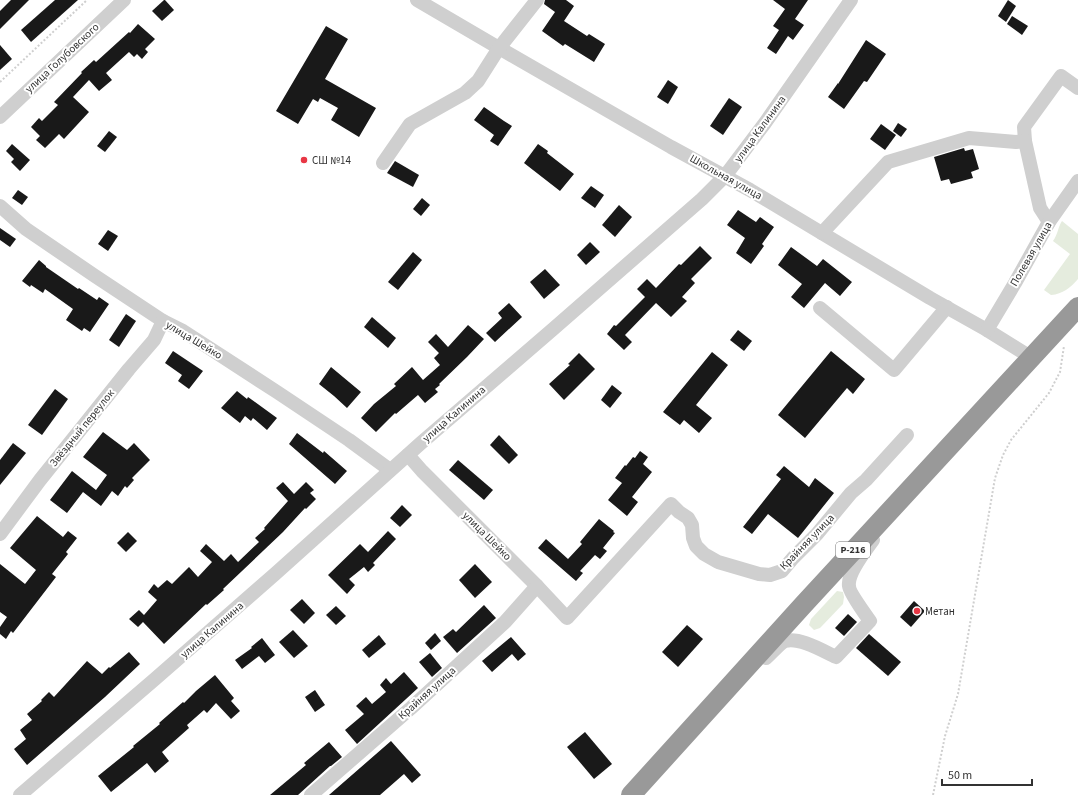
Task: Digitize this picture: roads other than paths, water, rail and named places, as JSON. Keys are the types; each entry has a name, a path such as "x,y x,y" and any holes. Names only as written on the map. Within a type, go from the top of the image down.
{"highway":[{"name":"Р-216","path":"631,795 1078,307"}],"street":[{"name":"Школьная улица","path":"417,0 498,48 725,176 1032,358"},
{"path":"383,163 410,124 465,93 478,81 498,48 537,0"},
{"name":"улица Калинина","path":"20,795 155,679 275,574 390,470 576,310 696,204 725,176 765,123 851,0"},
{"name":"улица Голубовского","path":"0,117 121,1"},
{"path":"1049,222 1040,208 1025,140 1024,127 1060,76 1078,88"},
{"path":"822,233 888,162 969,138 1016,142 1025,140"},
{"name":"Полевая улица","path":"987,330 1049,222 1078,182"},
{"name":"улица Шейко","path":"0,206 26,229 95,276 163,321 183,331 277,392 349,440 390,470"},
{"path":"820,308 894,370 947,307"},
{"name":"Звёздный переулок","path":"0,534 40,480 154,340 163,321"},
{"name":"Крайняя улица","path":"566,618 671,504 688,518 692,525 693,538 696,546 704,554 718,562 759,574 770,575 782,571 817,534 851,494 866,480 907,435"},
{"name":"улица Шейко","path":"408,455 422,471 537,586 566,618"},
{"path":"735,680 766,658 785,641 798,641 813,646 836,657 870,621 848,587 850,578 854,567 899,502"},
{"name":"Крайняя улица","path":"311,795 405,713 499,627 537,586"}],"place":[{"name":"СШ №14","path":"304,160"},
{"name":"Метан","path":"917,611"}]}
